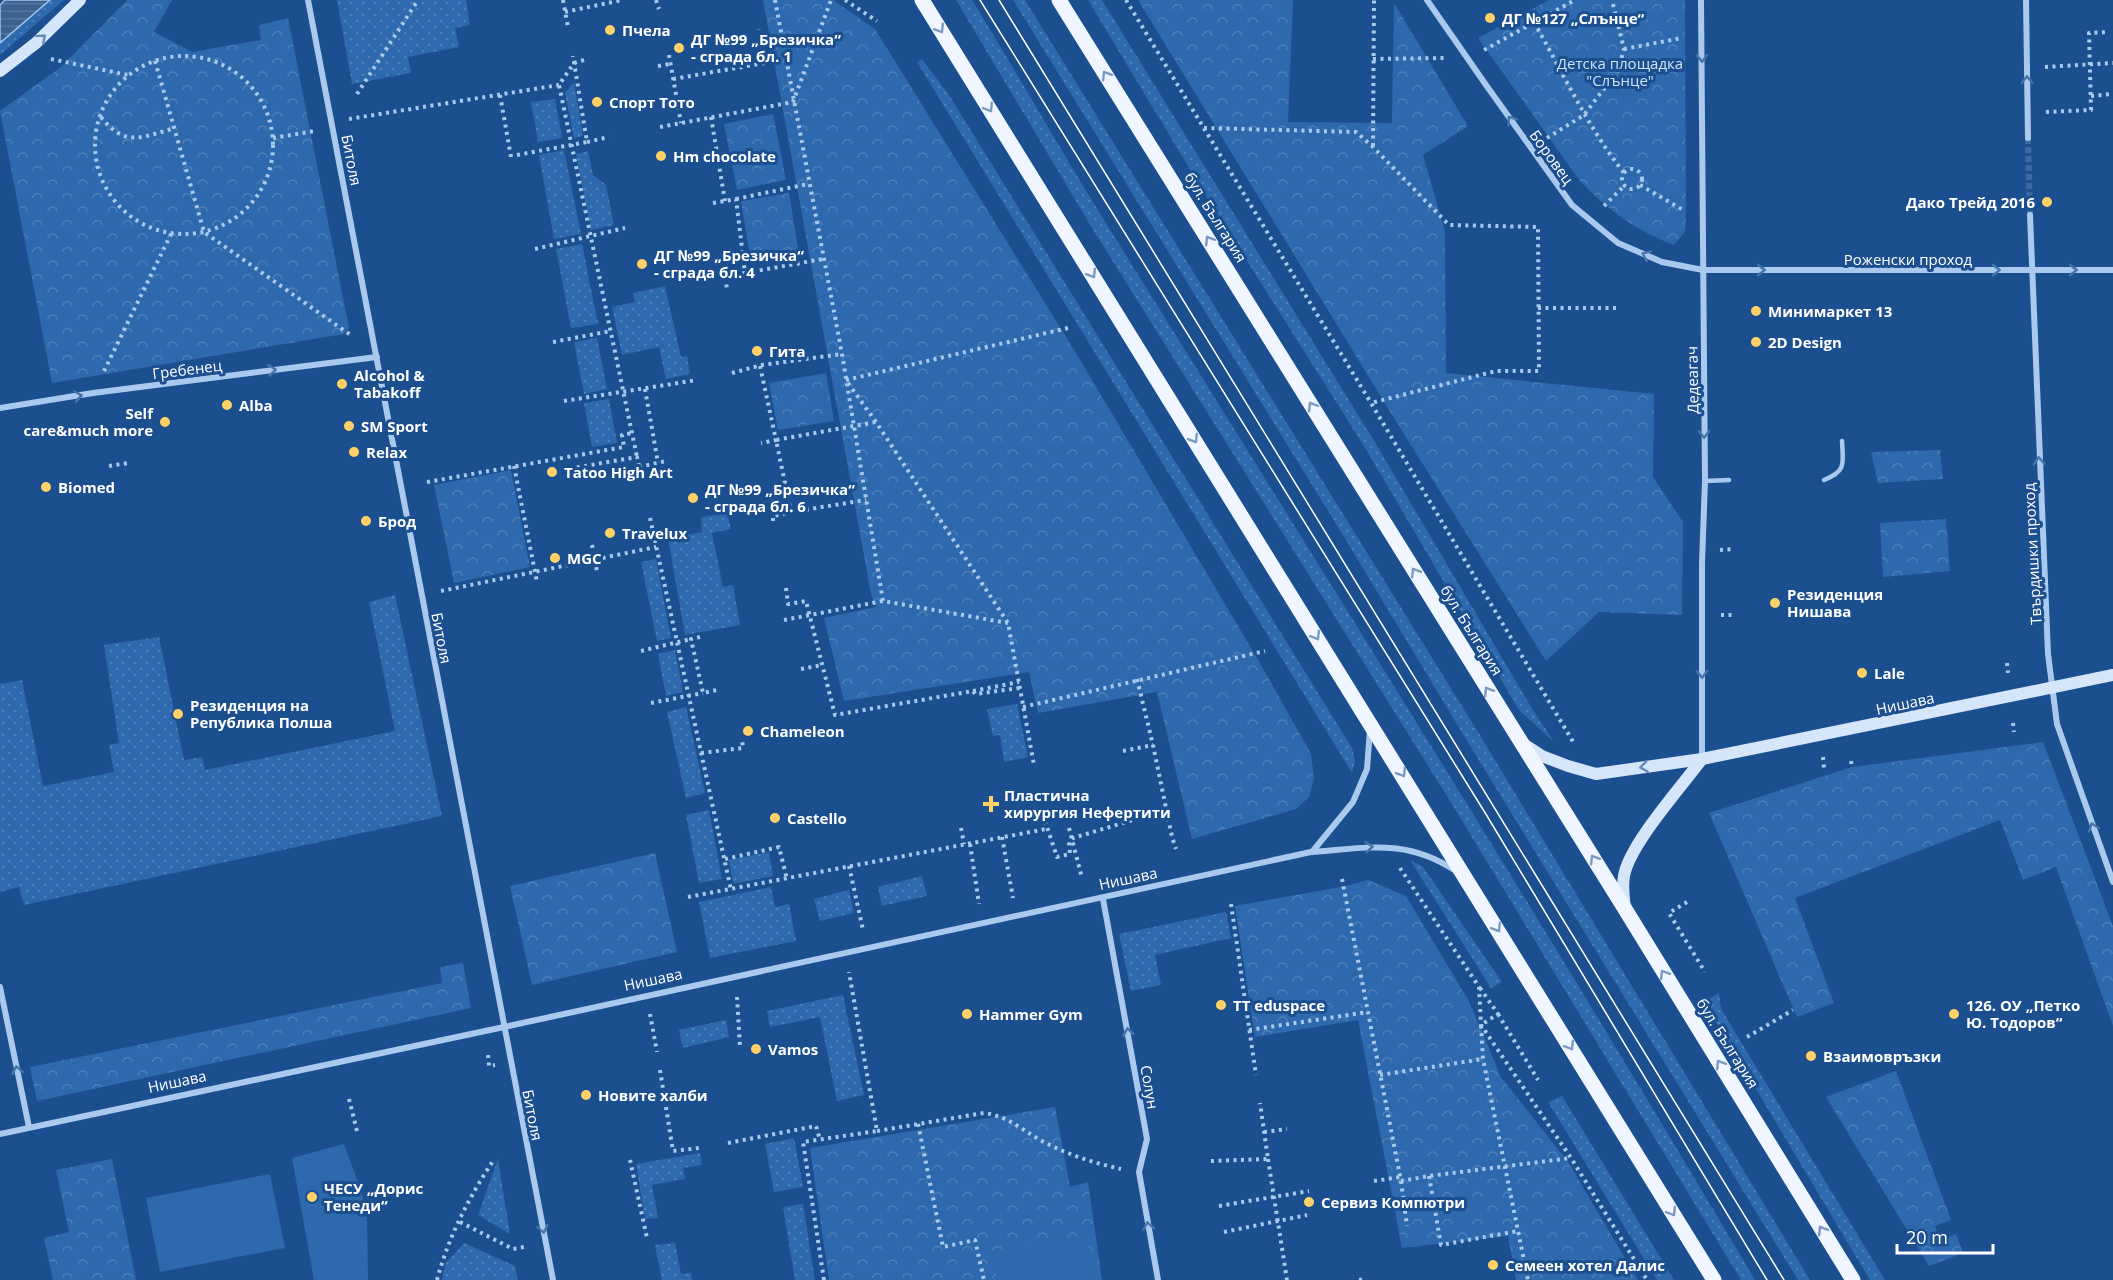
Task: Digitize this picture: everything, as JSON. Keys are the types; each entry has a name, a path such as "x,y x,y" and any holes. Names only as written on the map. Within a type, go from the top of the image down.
{"main road":[{"path":"922,0 1714,1280"},
{"name":"бул. България","path":"1059,0 1625,909 1853,1280"}],"street":[{"path":"0,71 36,43 80,0"},
{"name":"Битоля","path":"308,0 552,1280"},
{"name":"Боровец","path":"1427,0 1572,205 1618,243 1662,262 1702,270"},
{"name":"Дедеагач","path":"1701,0 1704,481 1702,759"},
{"path":"2026,0 2028,138"},
{"name":"Твърдишки проход","path":"2030,215 2048,654 2057,724 2113,882"},
{"name":"Роженски проход","path":"1702,270 1942,272 2113,270"},
{"name":"Гребенец","path":"0,408 93,393 377,357"},
{"name":"Нишава","path":"1519,741 1542,756 1596,774 1702,759 2113,675"},
{"path":"1311,852 1353,802 1367,769 1371,723"},
{"path":"1625,909 1624,876 1631,857 1641,839 1702,759"},
{"name":"Нишава","path":"0,1134 1103,899 1311,852 1385,846 1413,850 1441,861 1467,878"},
{"name":"Солун","path":"1103,899 1147,1139 1139,1172 1158,1280"},
{"path":"0,987 29,1127"}],"lane":[{"path":"1824,480 1836,475 1844,465 1842,441"},
{"path":"1704,481 1729,480"}],"path":[{"path":"357,94 418,0"},
{"path":"563,0 568,27"},
{"path":"565,12 622,0"},
{"path":"657,0 659,9"},
{"path":"775,0 842,354 883,601"},
{"path":"793,102 831,0"},
{"path":"845,0 877,21"},
{"path":"1126,0 1371,403 1578,751"},
{"path":"1373,147 1374,0"},
{"path":"1373,59 1466,58 1575,0"},
{"path":"1544,140 1584,115 1618,70 1624,49 1612,0"},
{"path":"1534,22 1584,115 1601,143 1624,173"},
{"path":"673,79 765,63 759,29"},
{"path":"2028,113 2091,110 2089,33 2108,32"},
{"path":"1624,49 1701,35"},
{"path":"182,55 209,59 233,70 253,88 267,111 273,138 272,163 258,194 248,207 228,223 204,232 172,232 145,225 120,208 103,183 95,155 97,125 109,97 128,75 155,60 182,55"},
{"path":"669,55 681,123"},
{"path":"573,56 587,142"},
{"path":"48,58 128,75"},
{"path":"155,60 204,232 353,336"},
{"path":"584,60 574,63 559,85 570,144 640,469 666,461"},
{"path":"2027,68 2113,63"},
{"path":"658,66 670,64"},
{"path":"349,119 559,85"},
{"path":"2091,96 2112,94"},
{"path":"500,95 511,156"},
{"path":"660,127 793,102"},
{"path":"100,116 120,136 135,138 175,128"},
{"path":"711,117 725,201"},
{"path":"1203,128 1356,132 1449,225 1538,227 1539,371 1496,371 1371,403"},
{"path":"273,138 313,132"},
{"path":"518,155 609,137"},
{"path":"1630,169 1639,172 1640,184 1632,189 1624,185 1622,177 1624,173 1630,169"},
{"path":"713,203 808,184"},
{"path":"1640,184 1677,207 1702,216"},
{"path":"1591,220 1624,185"},
{"path":"736,199 745,273"},
{"path":"535,249 625,228"},
{"path":"93,393 172,232"},
{"path":"728,289 725,275 823,259"},
{"path":"1538,308 1616,308"},
{"path":"846,380 1068,328"},
{"path":"553,342 611,331"},
{"path":"732,373 760,366 842,354"},
{"path":"760,366 791,512"},
{"path":"564,401 696,380"},
{"path":"846,380 1008,623 1035,765"},
{"path":"645,389 658,463"},
{"path":"761,443 876,422"},
{"path":"427,482 624,447 622,435 633,434"},
{"path":"562,470 637,457"},
{"path":"109,466 128,463"},
{"path":"514,466 537,582"},
{"path":"773,521 773,516 776,514 866,500"},
{"path":"650,518 731,890"},
{"path":"592,545 597,571"},
{"path":"422,594 656,547"},
{"path":"1716,550 1734,549"},
{"path":"786,588 788,604 806,601 835,715 1020,685"},
{"path":"784,620 883,601 1008,623"},
{"path":"641,651 700,637"},
{"path":"691,639 703,693"},
{"path":"1023,707 1264,651"},
{"path":"2007,663 2008,677"},
{"path":"801,669 822,665"},
{"path":"1137,679 1176,849"},
{"path":"651,703 717,690"},
{"path":"2013,723 2014,732"},
{"path":"701,753 743,748 742,739"},
{"path":"1123,751 1153,745"},
{"path":"1823,756 1824,768"},
{"path":"1851,761 1852,768"},
{"path":"1045,821 1057,857 1070,854 1069,843 1073,838 1166,810"},
{"path":"961,828 964,844"},
{"path":"1070,828 1082,878"},
{"path":"688,897 1046,829"},
{"path":"1002,837 1014,904"},
{"path":"970,843 981,911"},
{"path":"725,859 779,847 786,879"},
{"path":"849,866 864,935"},
{"path":"1400,868 1498,1014 1538,1080"},
{"path":"1342,879 1407,1226"},
{"path":"1687,902 1669,913 1705,972"},
{"path":"1231,904 1256,1075"},
{"path":"846,954 877,1131"},
{"path":"736,977 740,1047"},
{"path":"1479,987 1483,1059 1528,1280"},
{"path":"1747,1037 1793,1010"},
{"path":"1249,1030 1368,1012"},
{"path":"1481,1025 1498,1014"},
{"path":"1481,1025 1571,1158 1647,1280"},
{"path":"654,1038 657,1052"},
{"path":"1380,1075 1483,1059"},
{"path":"660,1070 673,1151 699,1148"},
{"path":"349,1099 358,1135"},
{"path":"1260,1103 1287,1280"},
{"path":"824,1280 803,1143 984,1113 1009,1120 1059,1149 1098,1163 1139,1172"},
{"path":"918,1124 943,1247 975,1240 984,1280"},
{"path":"728,1143 816,1126 819,1140"},
{"path":"1264,1132 1287,1129"},
{"path":"1374,1181 1571,1158"},
{"path":"1211,1161 1268,1159"},
{"path":"630,1160 647,1238"},
{"path":"437,1280 445,1254 460,1222 479,1183 493,1161"},
{"path":"1429,1176 1441,1245 1518,1231"},
{"path":"1219,1206 1309,1191"},
{"path":"1224,1232 1307,1215"},
{"path":"460,1222 513,1250 524,1247"},
{"path":"1359,1280 1366,1279"}],"green space":[{"path":"50,0 64,0 0,55 0,43"},
{"path":"127,0 172,0 154,32 192,52 261,40 259,25 288,18 349,328 344,334 52,383 0,111 61,67"},
{"path":"337,0 466,0 470,25 455,28 459,47 408,57 411,73 352,84"},
{"path":"763,0 833,0 875,29 1076,353 1260,663 1311,754 1314,779 1309,797 1296,809 1192,839 1157,692 1038,713 1029,672 844,701 824,618 876,607 871,594"},
{"path":"956,0 972,0 1104,220 1514,881 1755,1280 1741,1280 1450,801 1089,223"},
{"path":"1013,0 1025,0 1478,732 1810,1280 1798,1280"},
{"path":"1088,0 1102,0 1376,444 1554,742 1519,710 1367,451 1206,196"},
{"path":"1138,0 1293,0 1288,122 1392,123 1394,3 1468,126 1423,155 1445,232 1446,373 1654,394 1653,477 1683,522 1682,615 1599,612 1546,661"},
{"name":"Детска площадка \"Слънце\"","path":"1549,0 1685,0 1686,220 1685,232 1674,245 1623,219 1580,181 1478,38"},
{"path":"922,59 949,95 1352,748 1355,761 1352,773 917,62"},
{"path":"574,82 583,136 574,138 565,93"},
{"path":"555,99 562,138 538,142 531,102"},
{"path":"773,114 786,180 737,190 724,124"},
{"path":"564,150 581,234 554,239 539,155"},
{"path":"588,151 593,175 606,185 614,225 591,230 576,154"},
{"path":"789,193 799,254 751,262 741,201"},
{"path":"582,244 598,324 571,328 556,249"},
{"path":"665,286 681,357 687,356 690,374 666,379 659,347 622,355 612,307 635,302 633,293"},
{"path":"597,338 607,389 584,394 574,342"},
{"path":"826,373 834,421 778,430 769,383"},
{"path":"609,399 617,443 592,447 584,403"},
{"path":"1940,450 1943,479 1878,483 1871,452"},
{"path":"511,470 530,567 454,583 434,485"},
{"path":"727,513 731,529 712,533 723,587 733,585 740,625 685,635 668,538 702,532 701,517"},
{"path":"1946,519 1950,571 1883,577 1880,523"},
{"path":"656,559 671,638 657,641 641,562"},
{"path":"395,595 442,816 24,905 19,887 0,892 0,684 22,680 43,786 114,772 109,745 119,743 104,645 159,637 184,760 202,757 205,770 395,731 369,602"},
{"path":"675,650 683,692 666,696 658,654"},
{"path":"1017,704 1028,757 1004,762 1000,735 993,736 987,709"},
{"path":"686,707 705,793 686,798 667,712"},
{"path":"2043,742 2113,926 2113,1026 2056,867 2023,880 2000,820 1795,898 1834,1003 1797,1017 1709,813 1852,767"},
{"path":"709,810 722,879 699,883 686,815"},
{"path":"769,852 773,876 733,884 729,860"},
{"path":"655,853 677,952 532,985 510,886"},
{"path":"1410,860 1423,867 1502,982 1491,988"},
{"path":"922,876 927,896 882,906 878,887"},
{"path":"1368,880 1406,896 1469,1001 1501,1077 1568,1162 1638,1280 1516,1280 1508,1236 1402,1248 1358,1020 1255,1037 1235,906"},
{"path":"771,887 775,907 789,904 796,941 710,958 699,902"},
{"path":"849,890 854,913 820,921 814,899"},
{"path":"1226,912 1231,938 1155,955 1161,985 1131,991 1119,934"},
{"path":"463,963 471,1008 37,1101 30,1067 442,983 440,967"},
{"path":"1719,993 1721,1009 1885,1280 1870,1280 1704,1002"},
{"path":"843,995 864,1095 837,1101 820,1017 770,1027 767,1011"},
{"path":"726,1020 729,1037 683,1048 679,1030"},
{"path":"1896,1071 1951,1220 1935,1226 1940,1240 1956,1234 1963,1253 1929,1266 1826,1097"},
{"path":"1562,1096 1674,1280 1657,1280 1548,1102"},
{"path":"1055,1107 1070,1187 1088,1182 1102,1280 829,1280 810,1148"},
{"path":"794,1138 803,1187 774,1192 765,1144"},
{"path":"344,1144 362,1193 367,1219 368,1280 314,1280 292,1158"},
{"path":"700,1153 702,1165 683,1168 685,1179 652,1185 658,1218 645,1219 636,1164"},
{"path":"112,1159 136,1280 53,1280 44,1238 69,1232 56,1170"},
{"path":"498,1159 510,1234 478,1215"},
{"path":"270,1174 285,1248 160,1272 146,1198"},
{"path":"803,1204 815,1280 795,1280 783,1207"},
{"path":"1087,1235 1096,1280 997,1280 992,1253"},
{"path":"464,1243 515,1266 518,1280 442,1280 445,1264"},
{"path":"675,1243 681,1274 691,1273 692,1280 662,1280 655,1245"}],"shaded area":[{"path":"5,0 50,0 0,43 0,5"}],"tunnel":[{"path":"2028,138 2030,215"}],"tram line":[{"path":"980,0 1484,811 1767,1280"},
{"path":"999,0 1784,1280"}],"place":[{"name":"ДГ №127 „Слънце“","path":"1490,18"},
{"name":"Пчела","path":"610,30"},
{"name":"ДГ №99 „Брезичка“ - сграда бл. 1","path":"679,48"},
{"name":"Спорт Тото","path":"597,102"},
{"name":"Hm chocolate","path":"661,156"},
{"name":"Дако Трейд 2016","path":"2047,202"},
{"name":"ДГ №99 „Брезичка“ - сграда бл. 4","path":"642,264"},
{"name":"Минимаркет 13","path":"1756,311"},
{"name":"2D Design","path":"1756,342"},
{"name":"Гита","path":"757,351"},
{"name":"Alcohol & Tabakoff","path":"342,384"},
{"name":"Alba","path":"227,405"},
{"name":"Self care&much more","path":"165,422"},
{"name":"SM Sport","path":"349,426"},
{"name":"Relax","path":"354,452"},
{"name":"Tatoo High Art","path":"552,472"},
{"name":"Biomed","path":"46,487"},
{"name":"ДГ №99 „Брезичка“ - сграда бл. 6","path":"693,498"},
{"name":"Брод","path":"366,521"},
{"name":"Travelux","path":"610,533"},
{"name":"MGC","path":"555,558"},
{"name":"Резиденция Нишава","path":"1775,603"},
{"name":"Lale","path":"1862,673"},
{"name":"Резиденция на Република Полша","path":"178,714"},
{"name":"Chameleon","path":"748,731"},
{"name":"Пластична хирургия Нефертити","path":"991,804"},
{"name":"Castello","path":"775,818"},
{"name":"TT eduspace","path":"1221,1005"},
{"name":"Hammer Gym","path":"967,1014"},
{"name":"126. ОУ „Петко Ю. Тодоров“","path":"1954,1014"},
{"name":"Vamos","path":"756,1049"},
{"name":"Взаимовръзки","path":"1811,1056"},
{"name":"Новите халби","path":"586,1095"},
{"name":"ЧЕСУ „Дорис Тенеди“","path":"312,1197"},
{"name":"Сервиз Компютри","path":"1309,1202"},
{"name":"Семеен хотел Далис","path":"1493,1265"}]}
